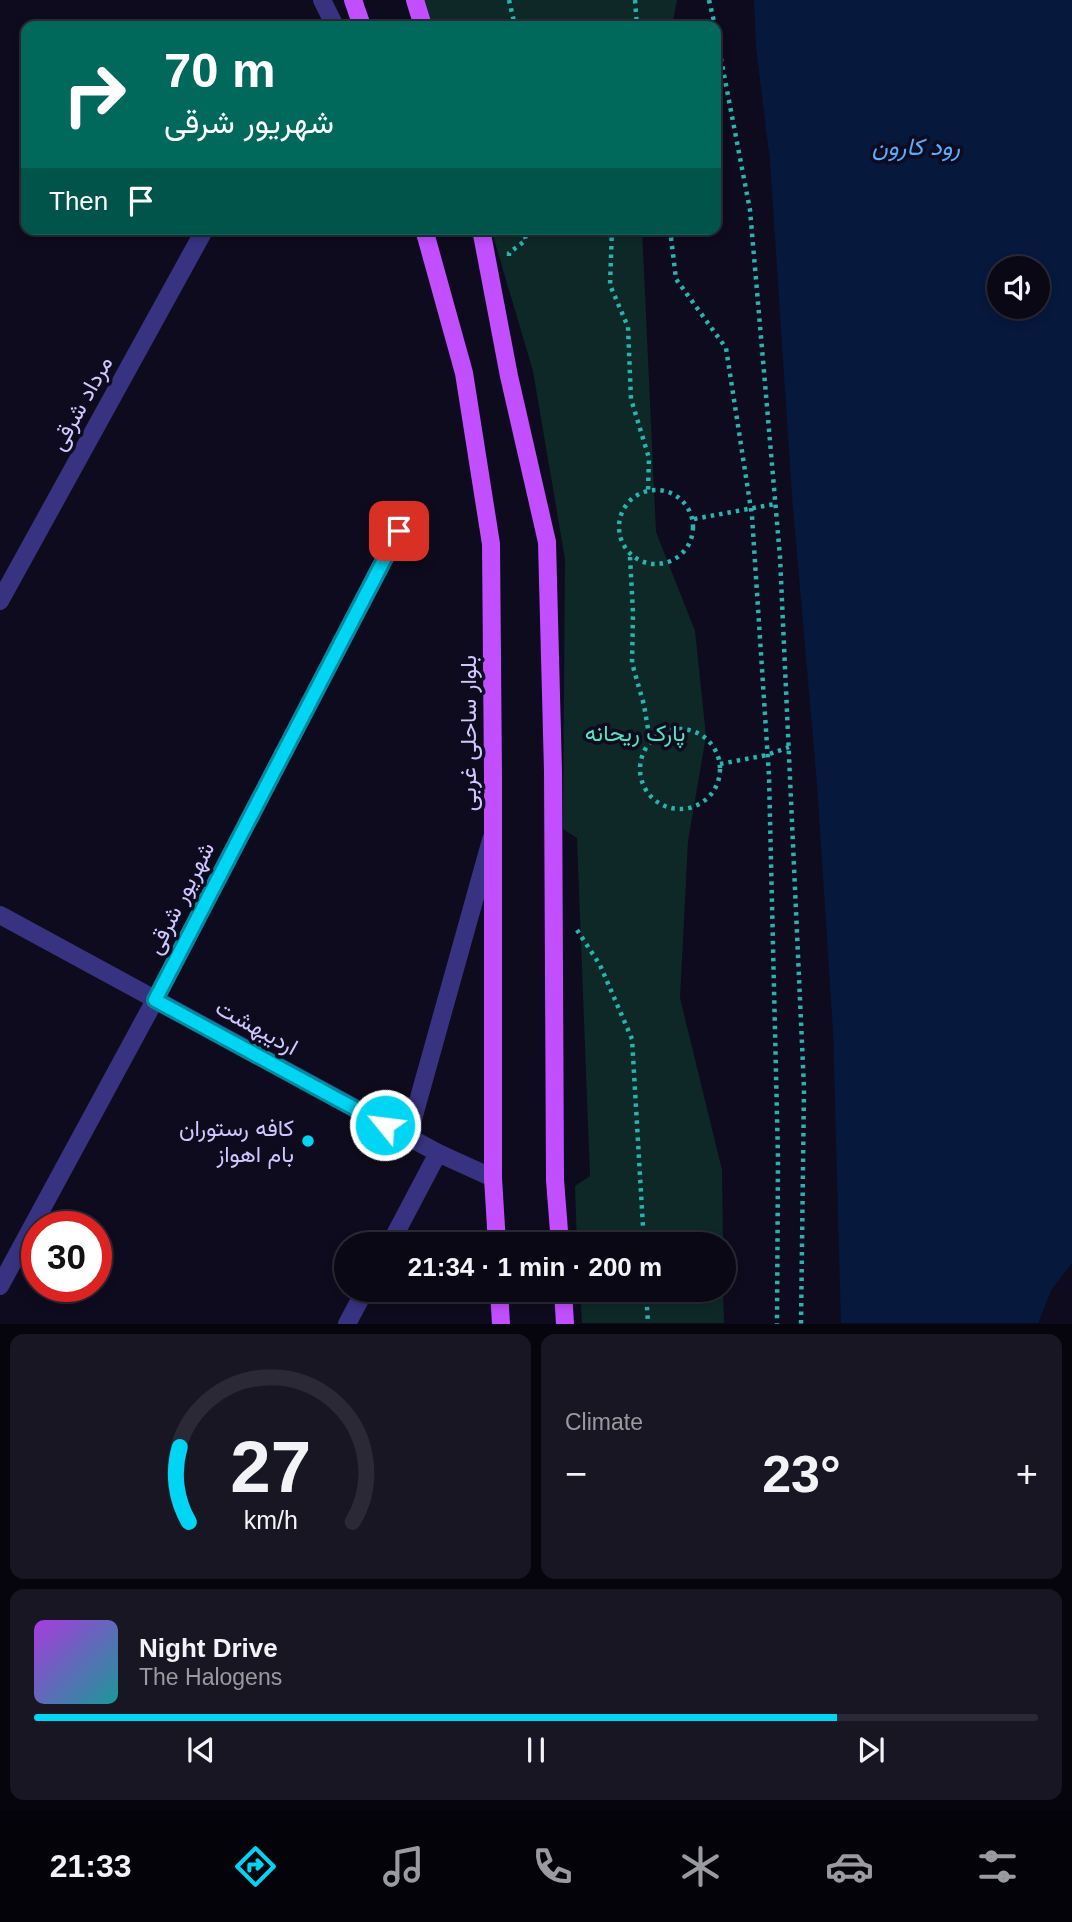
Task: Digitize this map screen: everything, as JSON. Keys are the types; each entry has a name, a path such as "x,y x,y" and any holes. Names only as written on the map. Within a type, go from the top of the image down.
{"main road":[{"path":"354,0 360,21"},
{"path":"415,0 421,21"},
{"name":"بلوار ساحلی غربی","path":"426,235 464,373 491,544 493,1178 496,1232"},
{"path":"482,235 509,376 547,541 553,771 555,1180 559,1232"},
{"path":"500,1302 501,1324"},
{"path":"564,1302 565,1324"}],"street":[{"path":"322,0 332,21"},
{"name":"مرداد شرقی","path":"0,601 202,235"},
{"name":"شهریور شرقی","path":"0,1286 155,1000 399,531"},
{"path":"408,1137 493,832"},
{"name":"اردیبهشت","path":"0,915 408,1137 493,1178"},
{"path":"396,1232 438,1153"},
{"path":"348,1324 359,1302"}],"path":[{"path":"509,0 513,21"},
{"path":"635,0 637,21"},
{"path":"709,0 714,21"},
{"path":"721,59 750,211 780,556 804,1088 801,1324"},
{"path":"612,235 610,285 628,327 631,399 649,458 648,491"},
{"path":"671,235 676,279 726,348 751,509 767,755 778,1158 776,1324"},
{"path":"630,556 653,566 676,561 692,542 694,519 681,498 659,489 648,491 636,494 621,512 618,536 630,556 634,613 632,663 644,705 650,741"},
{"path":"694,519 776,504"},
{"path":"670,729 693,730 712,743 720,764 716,787 700,804 678,809 657,802 643,784 640,761 650,741 670,729"},
{"path":"720,764 767,755 789,747"},
{"path":"554,897 600,965 632,1039 643,1232"},
{"path":"647,1302 648,1324"}],"green space":[{"path":"420,0 677,0 673,21 427,21"},
{"name":"پارک ریحانه","path":"493,235 642,235 656,532 695,631 706,736 688,841 680,998 722,1170 723,1232 577,1232 575,1186 590,1176 577,838 563,829 565,559 533,371"},
{"path":"581,1302 723,1302 724,1323 582,1323"}],"water":[{"name":"رود کارون","path":"754,0 1072,0 1072,1263 1052,1289 1038,1323 841,1323 833,1030 817,784 792,496 770,161 756,48"}],"place":[{"name":"کافه رستوران بام اهواز","path":"308,1141"}],"route":[{"path":"385,1125 155,1000 399,531"}]}
